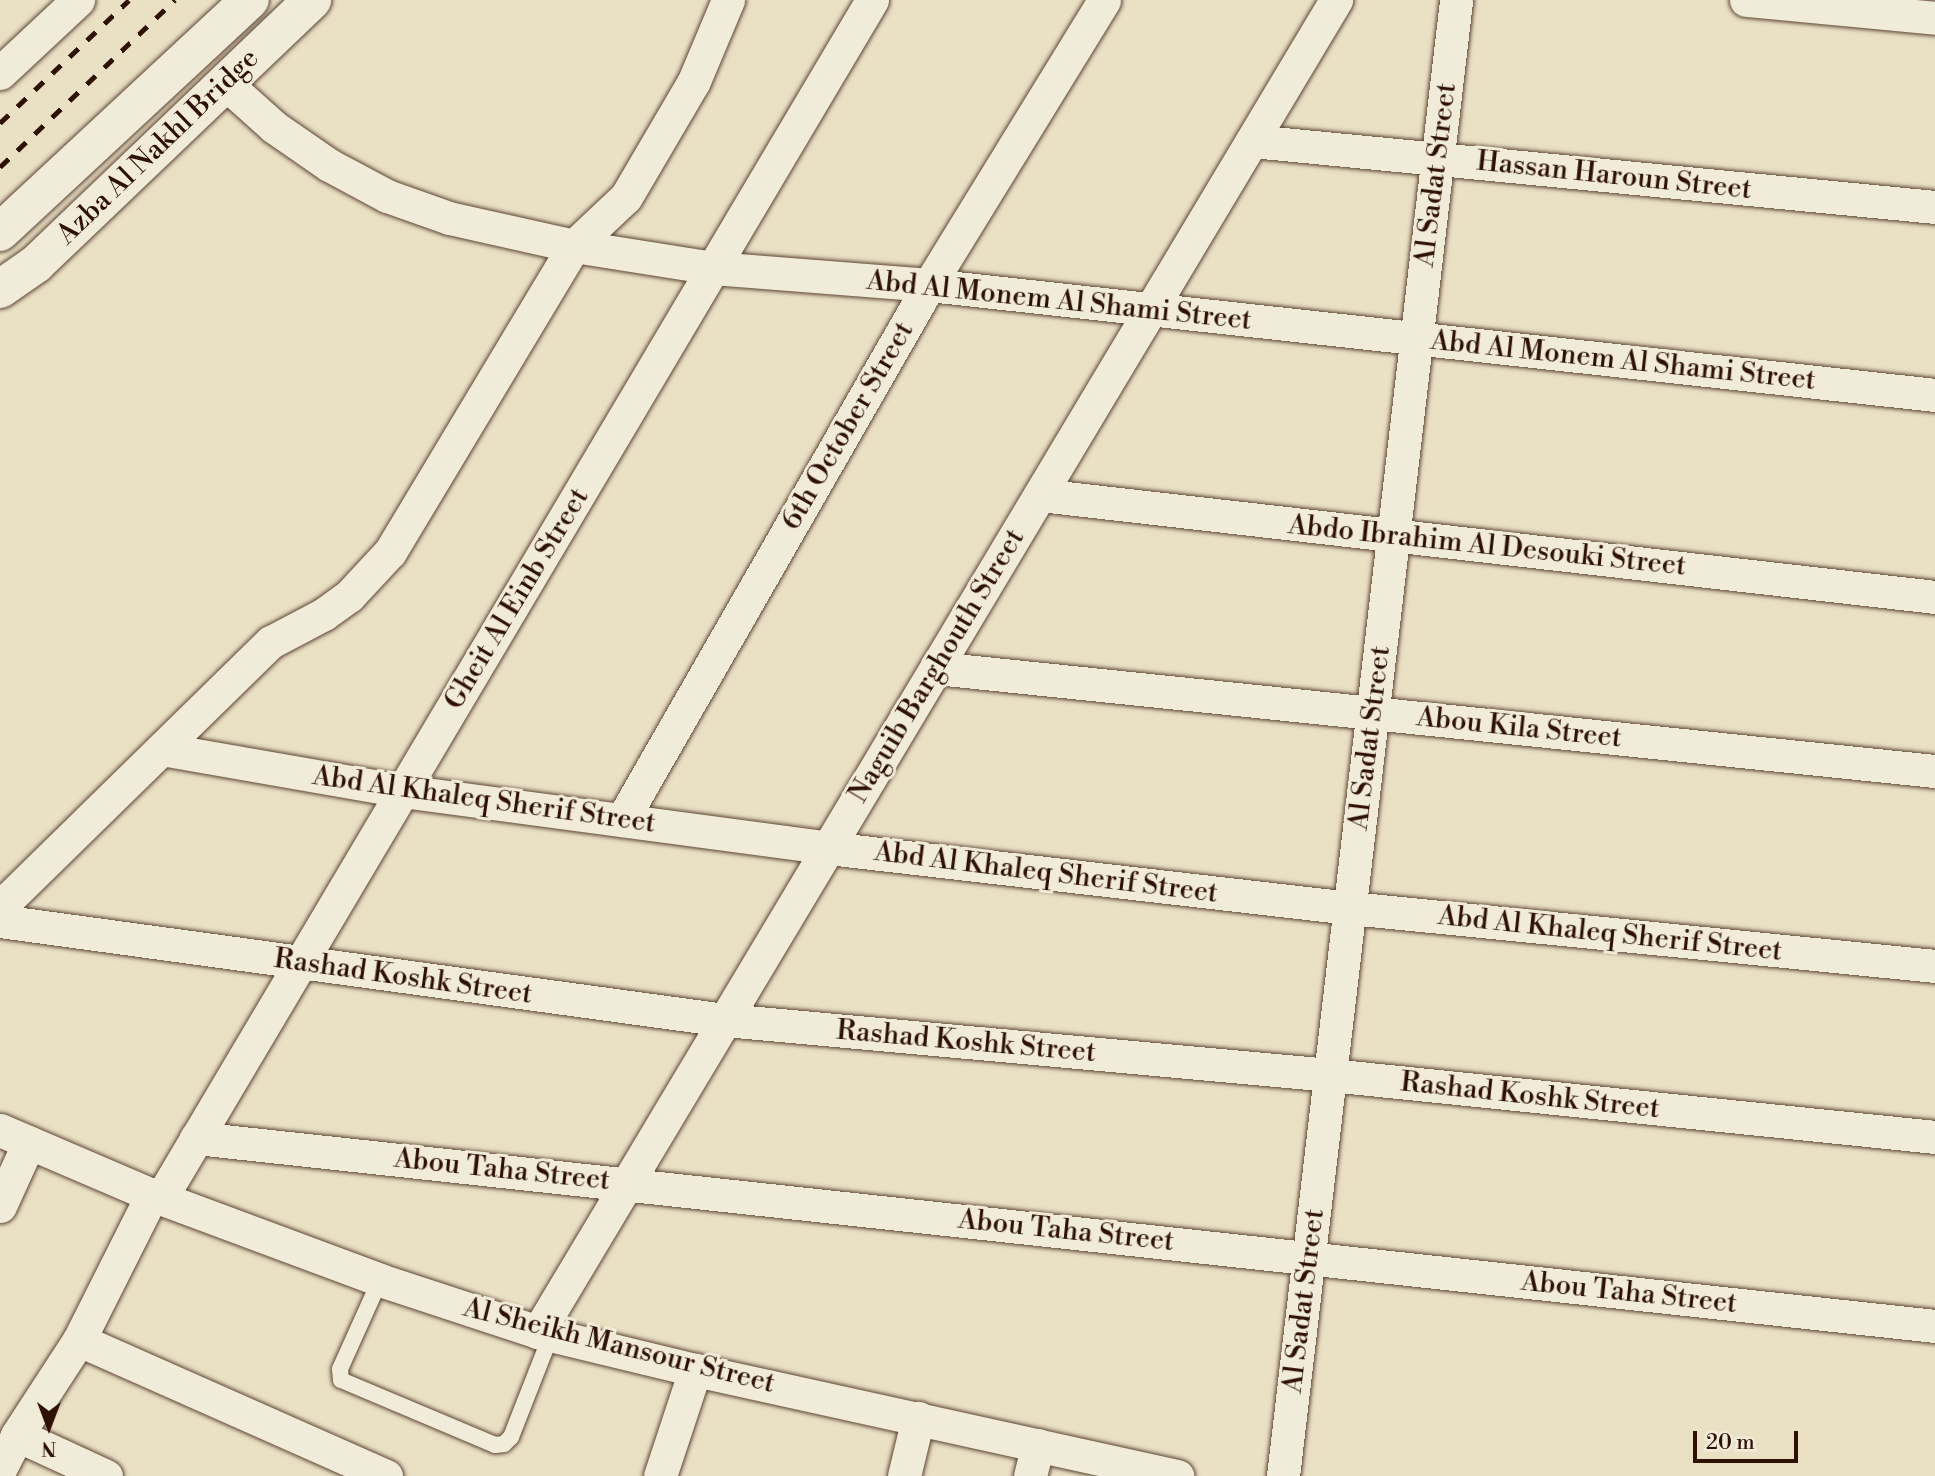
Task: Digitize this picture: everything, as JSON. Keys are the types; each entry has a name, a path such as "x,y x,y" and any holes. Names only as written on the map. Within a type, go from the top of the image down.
{"main road":[{"name":"Azba Al Nakhl Bridge","path":"0,232 250,0"},
{"name":"Azba Al Nakhl Bridge","path":"0,289 36,264 312,0"}],"street":[{"path":"0,73 78,0"},
{"path":"0,907 271,642 324,614 349,596 390,552 574,246 626,197 694,81 728,0"},
{"name":"Gheit Al Einb Street","path":"0,1469 17,1435 79,1340 157,1196 196,1138 872,0"},
{"name":"6th October Street","path":"622,820 929,285 1104,0"},
{"name":"Naguib Barghouth Street","path":"544,1333 627,1184 1336,0"},
{"name":"Al Sadat Street","path":"1283,1476 1456,0"},
{"path":"1746,0 1935,18"},
{"name":"Abd Al Monem Al Shami Street","path":"225,83 274,127 329,164 387,196 449,218 574,246 713,268 929,285 1150,312 1935,396"},
{"name":"Hassan Haroun Street","path":"1252,141 1935,207"},
{"name":"Abdo Ibrahim Al Desouki Street","path":"1040,495 1935,597"},
{"name":"Abou Kila Street","path":"936,668 1935,771"},
{"name":"Abd Al Khaleq Sherif Street","path":"162,749 403,791 828,848 1350,908 1935,966"},
{"name":"Rashad Koshk Street","path":"0,921 725,1020 1331,1075 1935,1137"},
{"path":"0,1206 15,1136"},
{"name":"Al Sheikh Mansour Street","path":"15,1136 157,1196 380,1280 544,1333 695,1370 918,1418 1034,1460 1177,1476"},
{"name":"Abou Taha Street","path":"196,1138 1935,1326"},
{"path":"79,1340 386,1476"},
{"path":"660,1476 695,1370"},
{"path":"904,1476 918,1418"},
{"path":"17,1435 106,1476"}],"lane":[{"path":"380,1280 341,1369 341,1380 495,1445 504,1444 511,1437 544,1333"}],"railway":[{"path":"0,123 129,0"},
{"path":"0,167 175,0"}]}
